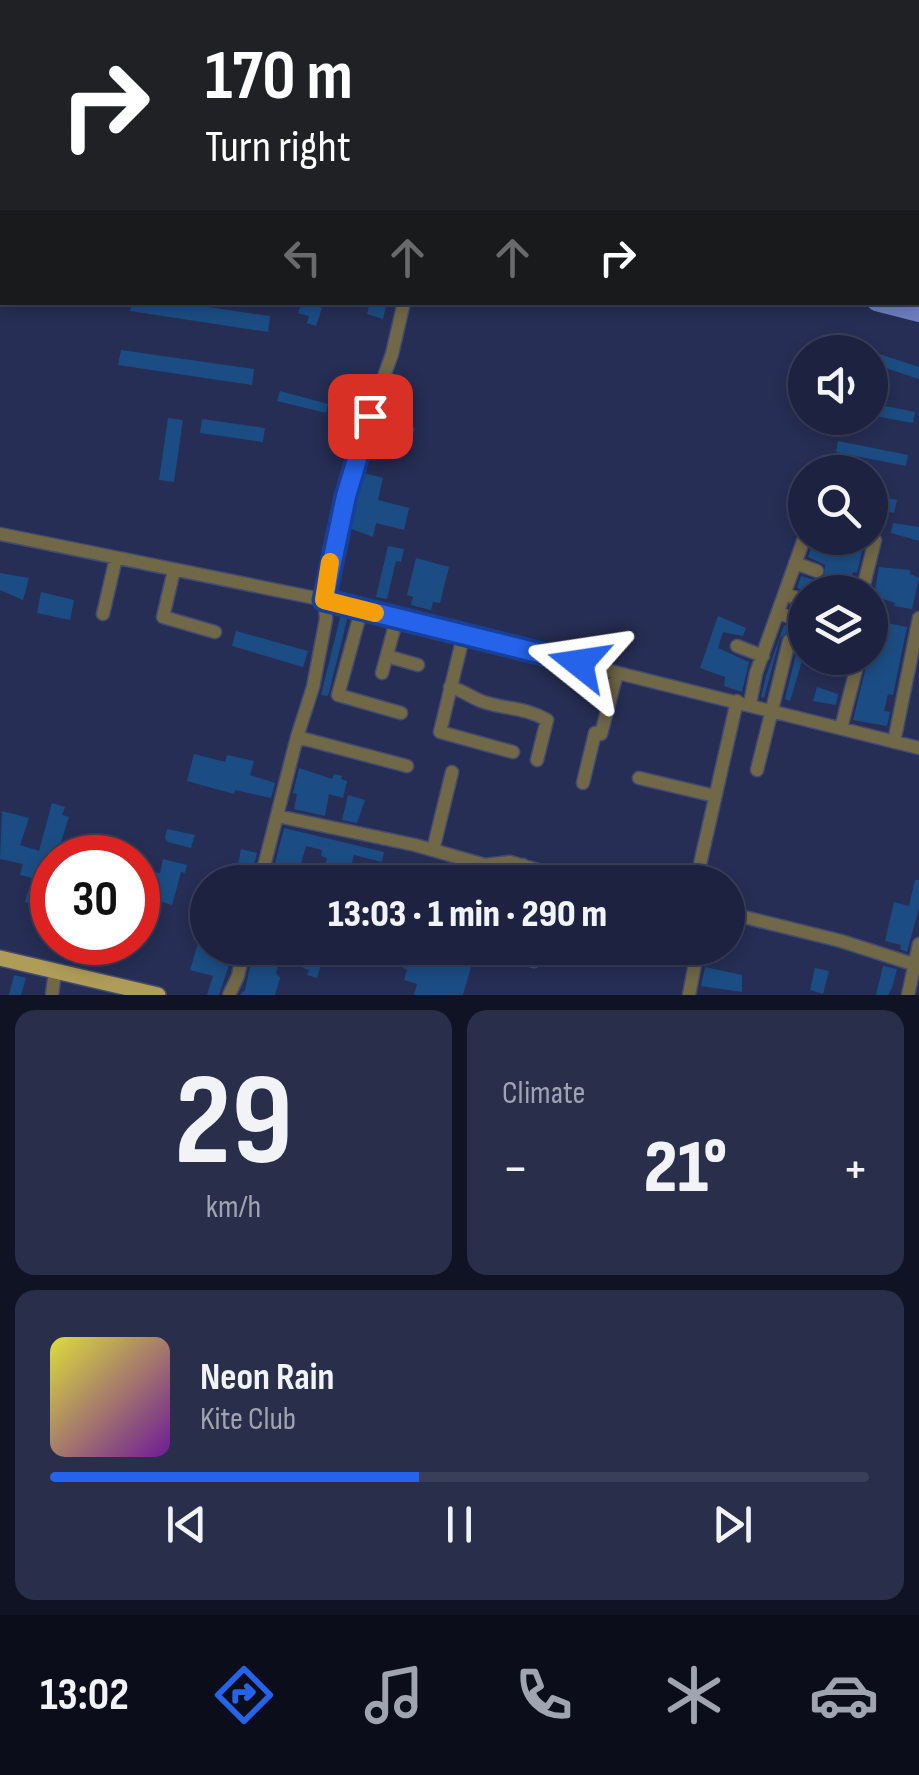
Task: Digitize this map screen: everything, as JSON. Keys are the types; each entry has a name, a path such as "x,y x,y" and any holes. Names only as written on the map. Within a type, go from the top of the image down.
{"main road":[{"path":"0,960 158,995"}],"street":[{"path":"264,865 313,686 326,618 324,600 346,496 362,435 392,354 403,305"},
{"path":"0,534 324,600 919,748"},
{"path":"700,865 715,796 744,703 798,555"},
{"path":"103,614 116,558"},
{"path":"795,563 817,571"},
{"path":"174,570 163,617 215,632"},
{"path":"784,594 788,595"},
{"path":"361,610 338,695 401,713"},
{"path":"778,614 788,617"},
{"path":"382,673 397,618"},
{"path":"894,742 914,676 918,625"},
{"path":"464,633 440,732 513,752"},
{"path":"737,646 763,656"},
{"path":"756,770 788,648"},
{"path":"387,656 418,665"},
{"path":"583,783 594,733 601,734 618,672"},
{"path":"841,728 855,675"},
{"path":"450,687 469,692 479,700 527,709 547,720 538,760"},
{"path":"297,737 407,766"},
{"path":"433,850 452,772"},
{"path":"639,778 715,796"},
{"path":"277,816 485,865 523,865"},
{"path":"469,865 470,861"},
{"path":"745,917 917,966"},
{"path":"908,995 919,944"},
{"path":"229,995 240,965"},
{"path":"689,995 695,965"},
{"path":"52,995 55,971"}],"building":[{"path":"131,305 195,305 270,316 268,332 130,311"},
{"path":"301,305 322,308 316,326 307,323 309,316 298,313"},
{"path":"369,305 386,305 383,319 367,314"},
{"path":"121,350 254,369 252,385 118,365"},
{"path":"888,357 919,367 919,379 888,369"},
{"path":"280,391 328,404 326,413 277,401"},
{"path":"888,407 915,412 913,423 888,418"},
{"path":"168,418 183,420 174,482 159,480"},
{"path":"202,419 265,428 263,442 200,433"},
{"path":"396,422 415,428 407,453 372,441 375,431 391,437"},
{"path":"838,441 908,455 906,466 888,462 888,455 836,452"},
{"path":"364,473 383,478 378,500 409,508 404,530 376,523 373,537 349,528"},
{"path":"888,498 897,500 894,513 888,512"},
{"path":"893,523 919,527 919,541 891,533"},
{"path":"388,546 404,549 401,562 396,561 387,599 376,597"},
{"path":"861,555 857,573 852,575 824,575 825,565 808,557"},
{"path":"416,558 449,567 440,603 433,602 431,610 411,605 413,597 407,595"},
{"path":"879,567 910,570 919,578 912,609 894,606 888,601 888,575 878,575"},
{"path":"0,573 29,578 23,600 0,590"},
{"path":"41,592 74,600 70,620 37,613"},
{"path":"341,614 348,616 328,696 321,695"},
{"path":"718,616 746,628 743,636 723,632 718,648 749,662 742,692 724,686 725,677 700,668"},
{"path":"888,623 907,627 893,695 888,694 884,711 890,712 887,726 853,720 864,675 888,675"},
{"path":"784,625 788,627 788,632 780,638 764,698 761,697"},
{"path":"236,631 308,651 303,667 232,646"},
{"path":"791,675 798,675 790,701 785,699"},
{"path":"817,687 838,694 836,705 813,701"},
{"path":"194,754 225,762 227,755 254,761 250,775 275,783 271,798 235,790 234,794 187,781"},
{"path":"299,768 332,779 334,774 342,776 347,781 343,798 329,794 325,816 294,809"},
{"path":"348,795 365,800 357,823 342,820"},
{"path":"52,803 65,807 62,815 69,817 63,835 43,835"},
{"path":"2,811 29,818 20,845 30,848 30,878 20,875 23,864 0,859"},
{"path":"284,828 384,852 382,862 354,855 352,865 325,865 327,858 321,856 322,850 306,846 301,865 274,865"},
{"path":"167,829 195,835 191,848 168,842"},
{"path":"241,849 257,853 254,865 232,865 238,864"},
{"path":"163,859 187,865 185,873 181,872 172,905 160,901"},
{"path":"915,880 919,880 919,908 907,952 900,949 901,945 885,941 894,902 909,906"},
{"path":"191,965 229,965 219,995 207,995 213,976 190,970"},
{"path":"250,965 278,965 276,973 280,978 275,995 240,995 245,990"},
{"path":"321,965 317,978 307,975 309,970 303,968"},
{"path":"883,966 897,969 888,995 876,995"},
{"path":"471,967 463,995 414,995 417,984 404,980 407,970 403,968"},
{"path":"705,967 742,975 742,992 701,986"},
{"path":"815,968 829,971 823,994 810,990"},
{"path":"14,975 26,978 21,995 9,995"}],"waterway":[{"path":"888,305 919,313"}],"slow traffic":[{"path":"330,562 324,600 375,613"}],"route":[{"path":"370,416 346,496 324,600 579,663"}]}
